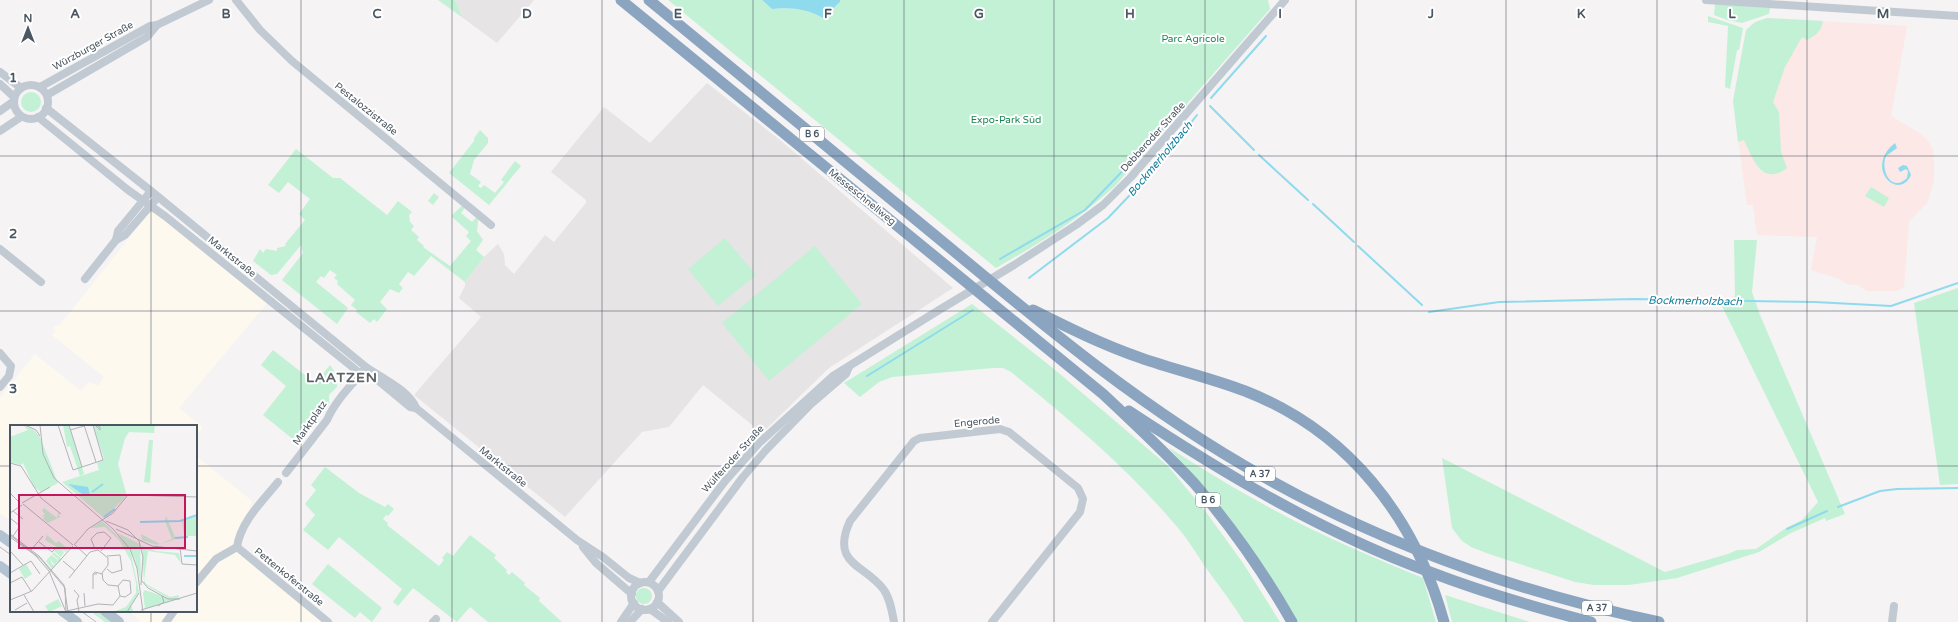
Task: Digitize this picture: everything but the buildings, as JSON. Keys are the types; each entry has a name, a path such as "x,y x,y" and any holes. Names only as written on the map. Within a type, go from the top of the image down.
{"highway":[{"name":"Messeschnellweg","path":"621,0 1103,394"},
{"name":"Messeschnellweg","path":"649,0 1015,301"},
{"name":"B 6","path":"1015,301 1090,339 1141,358 1245,391 1283,409 1324,436 1358,466 1391,506 1422,560 1444,622"},
{"name":"A 37","path":"1015,301 1070,346 1163,414 1205,442 1314,504 1362,527 1433,557 1498,580 1561,599 1659,622"},
{"name":"B 6","path":"1103,394 1173,461 1215,508 1253,560 1292,622"},
{"name":"A 37","path":"1103,394 1194,453 1257,490 1357,541 1428,572 1500,596 1591,622"}],"main road":[{"path":"0,535 10,542"},
{"path":"0,566 10,573"},
{"path":"63,612 77,622"},
{"path":"106,612 120,622"}],"street":[{"name":"Würzburger Straße","path":"21,88 30,85 40,87 150,26 157,25 209,0"},
{"name":"Pestalozzistraße","path":"236,0 260,30 292,61 492,225"},
{"name":"Debberoder Straße","path":"1014,266 1076,225 1108,199 1131,177 1285,0"},
{"path":"1706,0 1958,16"},
{"name":"Würzburger Straße","path":"47,95 147,37 157,25"},
{"path":"0,72 21,88 14,99 0,111"},
{"path":"0,84 14,99 16,112 21,117 31,119 38,117 46,108 48,101 47,95 40,87"},
{"name":"Marktstraße","path":"46,108 151,191 363,371"},
{"path":"0,131 21,117"},
{"name":"Marktstraße","path":"38,117 363,371 387,380 413,401 416,408 577,540 603,557 629,578 640,583"},
{"path":"116,240 118,231 151,191"},
{"path":"85,279 116,240 125,235 158,197"},
{"path":"0,249 41,282"},
{"name":"Wülferoder Straße","path":"649,582 710,498 767,436 833,376 962,296 1014,266"},
{"path":"0,353 11,366 9,376 0,387"},
{"name":"Wülferoder Straße","path":"658,591 743,477 773,442 810,404 846,374 849,367"},
{"name":"Marktplatz","path":"286,473 328,420 331,410 363,371"},
{"name":"Engerode","path":"894,622 884,591 853,564 846,552 845,537 850,521 914,441 920,438 1000,429 1009,432 1078,488 1083,499 1080,512 992,622"},
{"path":"767,436 773,442"},
{"path":"197,582 216,559 237,547 238,537 246,522 278,482"},
{"name":"Marktstraße","path":"577,540 596,563 632,594"},
{"name":"Pettenkoferstraße","path":"237,547 328,622"},
{"path":"621,622 634,603 632,594 635,587 640,583 649,582 655,586 658,591 657,602"},
{"path":"630,622 657,602"},
{"path":"657,602 679,622"},
{"path":"634,603 668,622"},
{"path":"1892,622 1894,606"},
{"path":"166,622 173,612"}],"shaded area":[{"path":"455,0 534,0 497,43 463,18"},
{"path":"1767,18 1907,26 1891,116 1921,134 1928,141 1933,150 1934,181 1927,203 1909,221 1904,287 1897,291 1867,291 1858,285 1847,284 1837,278 1811,270 1817,237 1757,235 1753,205 1747,205 1733,101 1746,30 1753,24"},
{"path":"707,83 780,140 953,288 829,368 762,433 703,385 669,427 642,432 565,517 414,395 481,317 459,298 465,286 465,282 484,257 498,244 504,254 505,265 514,274 545,235 554,242 586,203 586,200 551,172 604,107 650,143"},
{"path":"153,208 269,301 179,408 203,427 197,436 197,425 10,425 10,520 0,514 0,397 35,354 81,391 89,382 98,386 104,377 52,335 56,331 53,329 55,325 59,326"},
{"path":"197,457 252,501 237,547 327,622 141,622 129,612 197,612"}],"green space":[{"path":"438,0 455,0 463,18"},
{"name":"Expo-Park Süd","path":"668,0 762,0 772,9 798,9 823,18 840,2 840,0 1268,0 1270,9 1115,186 1073,220 996,268"},
{"path":"1715,4 1770,8 1769,14 1742,23 1727,20 1714,15"},
{"path":"1708,16 1743,28 1739,50 1737,50 1730,89 1725,87 1728,26 1708,22"},
{"path":"1767,18 1823,21 1821,28 1815,35 1807,40 1802,37 1785,67 1773,102 1779,112 1781,152 1787,168 1778,173 1771,174 1765,172 1755,162 1744,140 1738,142 1733,101 1746,30 1755,22"},
{"path":"27,92 35,92 41,98 41,106 35,112 27,112 21,106 21,98"},
{"path":"480,130 488,138 488,143 474,160 470,174 481,182 478,186 481,188 484,185 495,193 504,182 501,180 515,161 521,166 489,205 449,173 474,141 474,138"},
{"path":"296,149 333,178 340,178 387,215 398,201 412,212 409,215 410,222 414,226 411,230 419,237 417,240 424,246 423,247 450,266 471,241 466,236 469,232 451,216 465,203 467,205 461,213 472,222 479,214 477,231 483,240 476,250 484,257 465,282 431,256 414,276 408,272 399,284 403,288 399,293 390,289 380,302 387,309 377,322 374,319 370,323 356,312 357,310 351,305 355,300 337,284 338,281 334,278 337,275 330,270 324,278 321,276 316,282 348,308 337,324 282,280 303,253 301,245 277,274 271,275 253,261 260,249 263,253 266,249 277,251 277,248 286,246 285,244 305,220 299,214 310,199 288,182 279,193 268,185"},
{"path":"1871,187 1889,198 1884,207 1865,196"},
{"path":"434,193 439,197 433,205 428,201"},
{"path":"725,238 756,275 718,306 688,269"},
{"path":"1734,240 1757,240 1752,292 1760,315 1845,514 1826,521 1825,518 1791,533 1759,552 1677,578 1629,585 1594,585 1575,582 1489,554 1471,547 1462,541 1452,528 1442,458 1665,572 1737,550 1756,549 1786,528 1802,520 1818,502 1722,306 1735,296"},
{"path":"815,246 862,304 769,381 722,323"},
{"path":"1958,288 1958,484 1940,485 1914,303"},
{"path":"972,304 1054,369 1168,466 1206,512 1243,563 1280,622 1244,622 1178,528 1140,485 1055,408 1011,372 1003,368 993,368 892,377 879,382 860,397 844,383"},
{"path":"273,350 315,383 330,365 336,374 337,387 329,395 329,405 299,444 263,415 286,386 261,365"},
{"path":"1168,447 1232,487 1295,521 1358,551 1423,578 1436,622 1298,622 1269,575 1238,531 1204,488"},
{"path":"325,467 359,493 385,507 388,504 394,509 383,519 388,523 387,525 439,566 444,560 442,558 447,552 453,556 470,535 496,555 494,558 507,570 506,572 509,575 512,572 525,583 524,585 540,598 539,601 562,622 488,622 470,607 457,622 413,588 398,606 393,602 402,589 339,537 328,550 303,530 315,515 305,504 316,490 311,485"},
{"path":"328,564 382,608 372,622 360,612 355,618 312,584"},
{"path":"644,588 650,590 652,596 650,602 644,604 638,602 636,596 638,590"},
{"path":"1445,595 1530,622 1452,622"},
{"path":"91,612 99,612 113,622 105,622"}],"water":[{"path":"762,0 840,0 840,2 823,18 798,9 772,9"},
{"path":"1895,143 1897,148 1886,156 1886,174 1892,182 1902,182 1907,178 1908,171 1906,169 1900,172 1898,168 1903,165 1907,166 1911,175 1906,182 1899,185 1892,183 1886,178 1883,171 1882,162 1886,153"}],"waterway":[{"path":"1211,98 1266,36"},
{"path":"1000,259 1085,210 1186,105"},
{"name":"Bockmerholzbach","path":"1210,106 1254,150"},
{"name":"Bockmerholzbach","path":"1029,278 1108,218 1151,173 1197,115"},
{"name":"Bockmerholzbach","path":"1259,155 1308,200"},
{"name":"Bockmerholzbach","path":"1313,204 1354,242"},
{"name":"Bockmerholzbach","path":"1358,246 1422,305"},
{"name":"Bockmerholzbach","path":"1429,312 1499,302 1634,299 1815,302 1891,306 1958,283"},
{"name":"Bockmerholzbach","path":"867,376 973,310"},
{"path":"1838,507 1880,491 1897,489 1958,488"},
{"path":"1787,529 1827,511"}],"tram line":[{"path":"0,547 10,554"},
{"path":"82,612 96,622"}],"district":[{"name":"LAATZEN","path":"342,377"}],"park label":[{"name":"Parc Agricole","path":"1193,39"}]}
